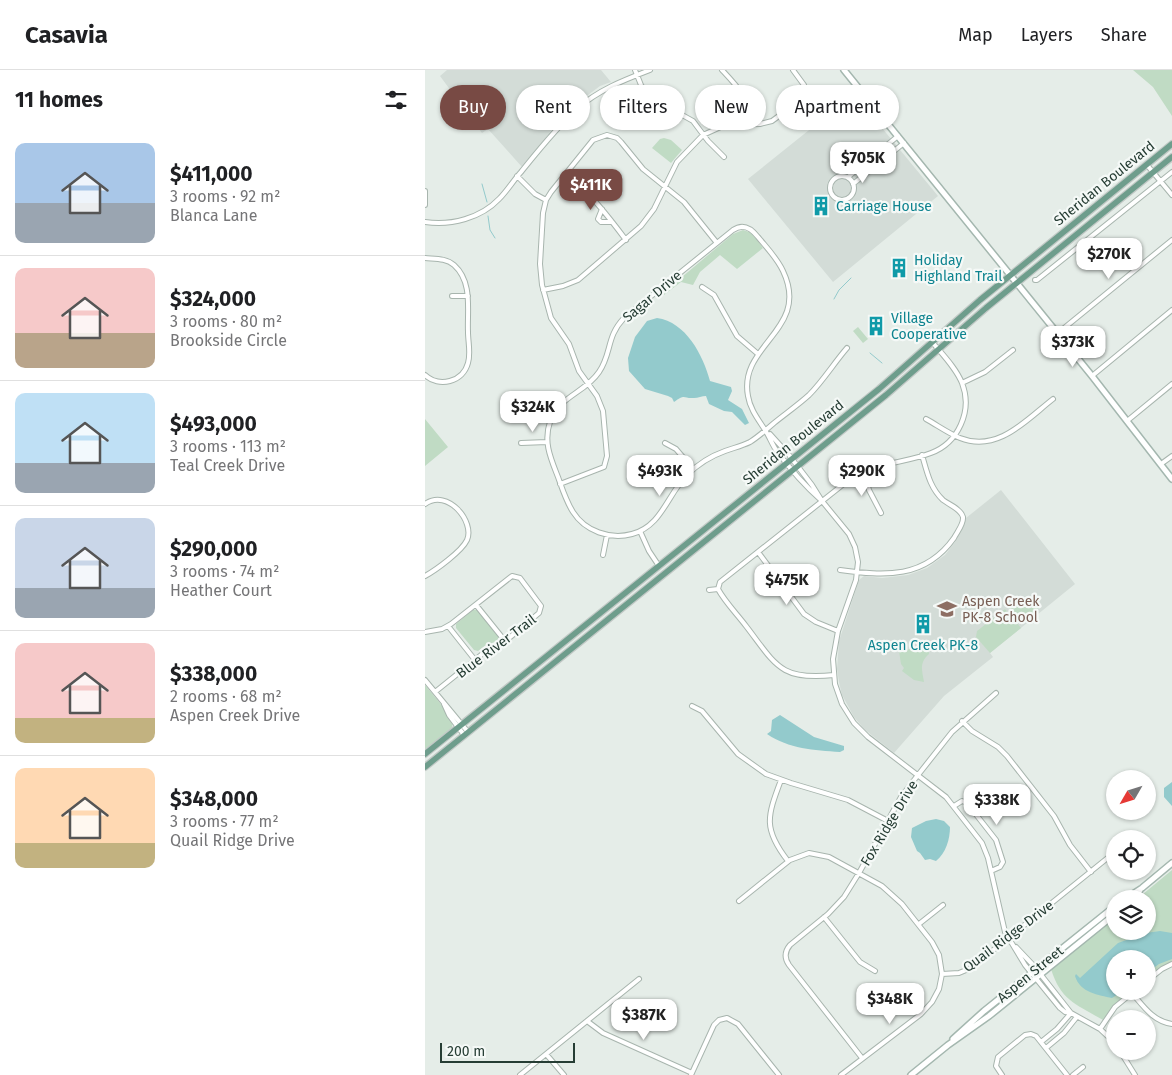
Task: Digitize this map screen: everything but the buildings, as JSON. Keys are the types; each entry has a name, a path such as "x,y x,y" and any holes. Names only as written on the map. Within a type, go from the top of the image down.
{"main road":[{"name":"Sheridan Boulevard","path":"425,754 887,383 969,309 1172,144"},
{"name":"Sheridan Boulevard","path":"425,767 886,395 974,318 1172,157"}],"street":[{"path":"635,70 641,85 649,96 659,104 687,117 724,157"},
{"path":"425,222 447,223 475,216 500,199 517,176 584,103 607,88 650,70"},
{"path":"722,70 734,85"},
{"path":"766,122 772,121 802,98 804,86 793,70"},
{"path":"844,70 1058,333 1172,479"},
{"path":"543,290 563,286 578,280 626,240 648,218 679,160 703,134 713,130"},
{"path":"560,484 604,467 606,460 603,411 597,396 579,371 569,344 551,318 543,290 540,264 543,213 546,200 551,192 593,140 607,135 617,138 636,162 684,202 717,243"},
{"path":"848,177 898,136"},
{"path":"853,184 904,144"},
{"path":"1147,165 1172,196"},
{"path":"1035,280 1172,172"},
{"path":"566,173 602,209 626,240"},
{"path":"517,176 535,194 546,200"},
{"path":"841,176 848,177 853,184 854,192 849,198 842,200 834,198 830,190 832,181 841,176"},
{"path":"425,191 425,205"},
{"path":"602,209 597,217 599,220 603,223 612,222"},
{"path":"744,220 744,226 754,232 777,260 785,277 788,292 787,310 783,323 758,354 749,373 747,391 751,406 765,430 853,541 857,555 858,572 838,631 834,649 833,675 842,704 854,723 868,737 943,794 954,806 982,843 988,858 1002,924 1014,946 1076,1018 1100,1029 1106,1035"},
{"name":"Sagar Drive","path":"547,442 550,422 558,408 569,396 588,384 603,366 611,336 618,324 735,228 744,226"},
{"path":"1058,333 1172,240"},
{"path":"425,258 448,261 456,267 463,278 468,296 469,361 465,370 454,379 445,382 435,381 425,375"},
{"path":"702,287 714,294 737,336 758,354"},
{"path":"452,296 468,296"},
{"path":"1092,376 1172,310"},
{"path":"718,589 720,582 850,478 864,471 937,450 955,435 965,412 962,383 933,342"},
{"path":"521,444 547,442 550,456 569,506 579,520 590,528 607,535 625,536 640,532 658,518 678,486 693,469 717,454 749,442 765,430 808,395 847,348"},
{"path":"962,383 985,372 1013,350"},
{"path":"1127,421 1172,384"},
{"path":"926,419 955,435 974,441 998,439 1012,432 1053,399"},
{"path":"665,443 676,449 693,469"},
{"path":"840,570 893,573 922,566 946,548 962,524 963,517 939,496 931,484 922,455"},
{"path":"1161,464 1172,456"},
{"path":"864,471 869,490 881,513"},
{"path":"425,504 442,497 453,505 465,520 468,530 468,538 463,546 425,576"},
{"path":"468,530 474,530"},
{"path":"640,532 659,566"},
{"path":"603,556 607,535"},
{"path":"758,552 804,614 838,631"},
{"name":"Blue River Trail","path":"425,632 435,631 448,626 512,574 520,578 543,605 539,613 505,641 497,647 486,651 435,692"},
{"path":"709,590 718,589"},
{"path":"718,589 776,664 799,676 833,675"},
{"path":"476,605 505,641"},
{"path":"448,626 475,660"},
{"path":"425,680 466,733"},
{"name":"Fox Ridge Drive","path":"785,954 789,944 824,917 843,897 859,873 901,797 943,742 962,721 997,693"},
{"path":"692,706 702,710 731,746 746,761 766,774 848,800 888,821"},
{"path":"962,721 972,731 1007,756 1054,816 1070,844 1091,872"},
{"path":"781,780 771,805 770,827 774,841 788,862"},
{"path":"954,806 959,802 966,801 996,840 1003,862 1000,867 991,871"},
{"path":"739,901 788,862 803,854 816,853 829,857 890,892 919,924 936,948 941,961 942,974 936,996 928,1008 841,1075"},
{"name":"Quail Ridge Drive","path":"942,974 965,971 1106,860"},
{"path":"1139,890 1172,864"},
{"path":"919,924 943,905"},
{"name":"Aspen Street","path":"948,1045 984,1011 1106,913"},
{"path":"824,917 860,962 875,971"},
{"name":"Aspen Street","path":"911,1075 948,1045 989,1016 1106,921"},
{"path":"779,953 785,954 789,965 862,1058"},
{"path":"1156,974 1172,964"},
{"path":"520,1075 639,979"},
{"path":"1100,1029 1115,1007 1123,1000"},
{"path":"1139,1000 1153,1017 1164,1023 1172,1024"},
{"path":"1041,1042 1060,1026 1071,1013"},
{"path":"1046,1048 1066,1031 1076,1018"},
{"path":"587,1021 603,1033 691,1074 716,1022 723,1019 731,1019 738,1024 779,1075"},
{"path":"1060,1026 1066,1031"},
{"path":"1002,1075 996,1066 998,1057 1028,1034 1034,1035 1041,1042 1067,1075"},
{"path":"545,1054 564,1075"},
{"path":"1126,1060 1135,1075"},
{"path":"1073,1075 1083,1067"}],"shaded area":[{"path":"447,70 601,70 611,82 600,85 590,94 590,85 516,85 516,130 552,130 522,167 489,130 506,130 506,85 447,85 440,76"},
{"path":"809,130 884,130 938,196 833,282 748,179"},
{"name":"Aspen Creek PK-8 School","path":"1001,490 1075,584 990,653 993,657 944,696 894,753 864,729 854,717 842,695 839,682 837,669 839,641 859,580 864,576 882,578 908,575 927,568 945,555 955,542 966,518"}],"green space":[{"path":"1133,70 1172,70 1172,116 1153,87"},
{"path":"660,139 671,140 682,150 671,163 652,148"},
{"path":"743,230 752,233 763,248 737,269 720,255 700,272 693,285 681,282 664,295 663,293 733,234"},
{"path":"858,327 868,339 863,343 853,331"},
{"path":"425,419 448,447 425,466"},
{"path":"1022,598 1031,599 1039,608 1023,622 1019,621 1007,606"},
{"path":"1005,609 1021,628 990,653 976,637 977,631"},
{"path":"473,610 477,610 498,636 498,641 486,645 478,651 474,650 456,628 456,624"},
{"path":"928,646 929,654 924,660 922,667 924,682 914,680 902,671 904,668 901,664 899,651"},
{"path":"425,685 453,723 449,731 425,749"},
{"path":"1172,870 1172,962 1156,971 1156,950 1106,950 1106,1000 1120,1000 1110,1010 1106,1010 1106,1016 1103,1020 1077,1005 1065,995 1055,980 1051,969 1106,924 1106,940 1156,940 1156,890 1148,890"}],"water":[{"path":"657,318 677,326 685,333 698,351 710,381 731,387 732,391 728,400 742,409 749,423 745,425 732,412 724,411 709,404 706,396 683,397 674,402 668,396 645,389 629,371 628,358 635,337 647,321"},
{"path":"780,715 814,737 844,746 844,750 840,752 811,749 793,746 775,739 767,734 771,731 772,720"},
{"path":"1172,782 1172,806 1164,797 1164,788"},
{"path":"936,819 944,821 950,827 948,841 945,850 936,861 925,860 917,851 911,837 912,828 926,821"},
{"path":"1156,932 1172,933 1172,959 1156,966 1156,950 1110,950 1118,943 1126,940 1156,940"},
{"path":"1106,954 1106,997 1085,990 1077,982 1076,974 1080,978"}],"waterway":[{"path":"482,184 487,202"},
{"path":"488,216 490,230 495,238"},
{"path":"834,299 839,290 851,278"},
{"path":"870,353 882,363"}],"place":[{"name":"Carriage House","path":"821,206"},
{"name":"Holiday Highland Trail","path":"899,268"},
{"name":"Village Cooperative","path":"876,326"},
{"name":"Aspen Creek PK-8 School","path":"947,609"},
{"name":"Aspen Creek PK-8","path":"923,624"}]}
